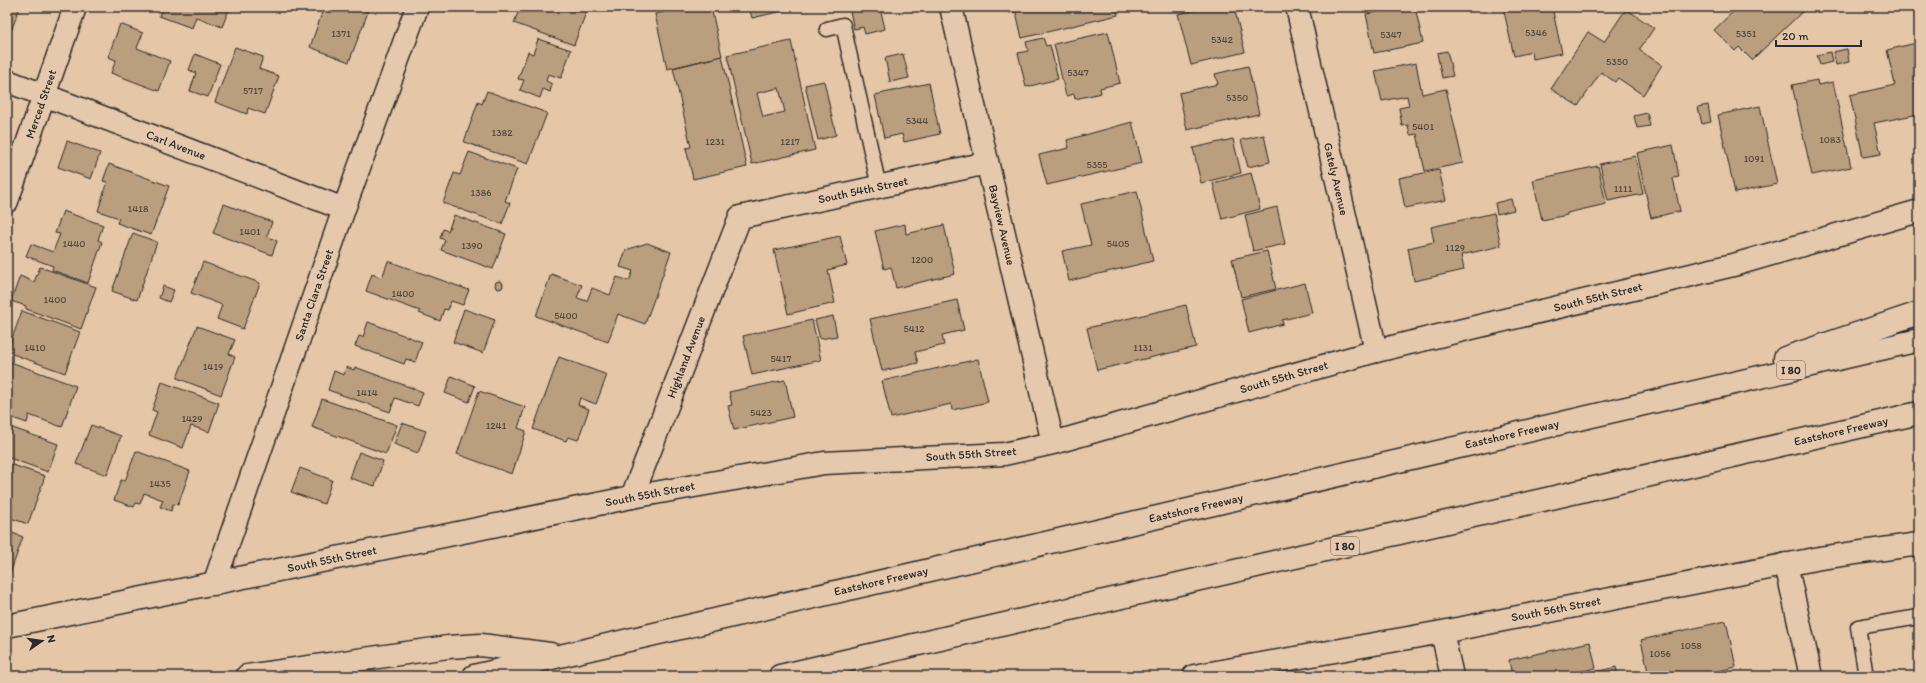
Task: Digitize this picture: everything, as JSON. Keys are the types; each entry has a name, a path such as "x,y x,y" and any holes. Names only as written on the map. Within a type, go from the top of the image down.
{"main road":[{"name":"Merced Street","path":"7,201 75,7"},
{"name":"Santa Clara Street","path":"214,584 344,209 417,7"},
{"name":"Bayview Avenue","path":"951,7 1053,443"},
{"name":"Gately Avenue","path":"1297,7 1376,351"},
{"name":"Carl Avenue","path":"7,81 344,209"},
{"name":"South 54th Street","path":"740,217 987,163"},
{"name":"South 55th Street","path":"7,626 632,497 824,463 1004,454 1053,443 1376,351 1737,264 1919,211"},
{"name":"Highland Avenue","path":"632,497 740,217"},
{"path":"1663,399 1919,313"},
{"name":"Eastshore Freeway","path":"474,676 1919,340"},
{"name":"Eastshore Freeway","path":"780,676 1916,415"},
{"name":"South 56th Street","path":"1194,676 1442,632 1786,564 1919,544"},
{"path":"1786,564 1810,676"},
{"path":"1442,632 1452,676"},
{"path":"247,676 448,647 481,645 563,655"}],"lane":[{"path":"827,29 843,25 879,187"},
{"path":"1866,676 1858,627 1919,617"}],"building":[{"path":"7,7 20,7 10,34 7,33"},
{"path":"163,7 230,7 222,27 196,17 192,28 159,16"},
{"path":"312,7 356,7 368,12 349,62 310,47 322,13 311,9"},
{"path":"520,7 588,7 574,45 514,23"},
{"path":"687,7 711,7 722,56 667,69 655,14"},
{"path":"749,7 800,7 752,18"},
{"path":"849,7 880,7 885,29 865,34 863,27 854,29"},
{"path":"1008,7 1045,7 1045,9 1051,7 1116,7 1118,15 1022,38 1016,12 1009,13"},
{"path":"1210,7 1234,7 1245,52 1191,65 1178,14"},
{"path":"1382,7 1415,7 1423,43 1374,53 1366,14 1382,11"},
{"path":"1503,7 1552,7 1562,53 1533,59 1532,52 1514,56"},
{"path":"1738,7 1807,7 1752,60 1739,47 1735,51 1714,30"},
{"path":"1626,9 1654,28 1639,50 1662,65 1643,95 1618,78 1615,82 1601,72 1578,106 1551,89 1588,32 1604,42"},
{"path":"120,24 143,33 137,48 170,61 159,91 111,73 116,60 108,57"},
{"path":"1108,32 1120,83 1100,88 1101,93 1075,99 1074,94 1066,96 1054,44"},
{"path":"1043,38 1046,46 1050,45 1058,79 1026,87 1018,53 1028,51 1026,42"},
{"path":"538,39 571,50 561,78 548,74 546,81 552,84 550,92 543,89 540,98 520,90 524,80 518,79 528,52 533,54"},
{"path":"791,41 815,150 752,164 727,55","holes":["779,88 785,112 763,117 757,93"]},
{"path":"1916,43 1919,59 1919,114 1874,123 1881,154 1863,157 1850,95 1895,85 1887,50"},
{"path":"235,47 263,57 259,69 279,76 265,114 248,108 247,114 215,102"},
{"path":"1847,49 1849,62 1836,65 1833,52"},
{"path":"1447,51 1453,76 1442,78 1437,53"},
{"path":"1830,52 1832,62 1820,65 1817,55"},
{"path":"195,54 220,64 208,97 190,91 196,73 189,70"},
{"path":"903,54 909,78 890,82 885,58"},
{"path":"722,56 747,167 693,179 686,148 691,147 673,68"},
{"path":"1416,63 1422,94 1446,89 1463,163 1425,171 1417,134 1410,135 1408,125 1402,126 1399,108 1409,106 1407,96 1382,101 1375,71"},
{"path":"1248,66 1259,114 1187,130 1179,93 1218,84 1215,74"},
{"path":"1817,80 1818,85 1833,82 1851,167 1812,175 1792,85"},
{"path":"824,81 836,135 818,140 805,85"},
{"path":"929,83 940,134 904,142 902,134 884,138 875,95"},
{"path":"487,91 547,113 528,164 464,142 478,102 482,104"},
{"path":"1708,105 1711,122 1702,124 1698,107"},
{"path":"1760,106 1777,184 1735,193 1718,115"},
{"path":"1647,113 1650,126 1637,128 1634,116"},
{"path":"1132,122 1142,163 1047,185 1039,155 1069,148 1067,140"},
{"path":"1264,135 1270,162 1248,167 1241,140"},
{"path":"1233,139 1241,173 1201,183 1193,148"},
{"path":"67,141 100,153 91,179 58,167"},
{"path":"1673,145 1679,177 1673,178 1680,211 1651,218 1637,153"},
{"path":"469,152 517,169 505,201 510,203 502,224 443,203 454,173 460,175"},
{"path":"1635,156 1643,194 1608,201 1600,164"},
{"path":"109,164 169,186 151,235 117,223 119,218 98,211 107,182 103,181"},
{"path":"1598,166 1606,204 1567,213 1567,215 1542,220 1533,180"},
{"path":"1439,170 1446,200 1405,208 1399,178"},
{"path":"1251,173 1260,209 1222,219 1213,183"},
{"path":"1137,191 1153,261 1069,281 1062,251 1091,245 1081,204"},
{"path":"1511,199 1514,210 1497,214 1495,203"},
{"path":"224,204 272,222 267,236 277,241 272,255 213,233"},
{"path":"1277,207 1285,244 1253,251 1245,215"},
{"path":"63,211 103,225 98,240 102,242 88,283 52,270 53,266 26,256 31,244 53,252 60,234 55,233"},
{"path":"1494,213 1501,246 1461,255 1464,270 1414,281 1408,248 1434,242 1431,227"},
{"path":"454,215 506,234 493,269 441,250 445,240 440,238 443,229 448,231"},
{"path":"905,224 906,234 944,225 955,274 896,288 891,267 884,269 875,231"},
{"path":"133,233 157,242 137,300 112,291"},
{"path":"840,236 847,265 828,270 835,303 788,314 774,250"},
{"path":"647,243 671,252 645,324 618,314 608,342 536,316 551,274 582,285 577,298 587,301 592,288 610,295 617,277 629,281 633,271 620,267 626,250"},
{"path":"1267,251 1276,289 1241,297 1232,259"},
{"path":"388,261 469,290 463,305 451,301 448,310 444,309 440,321 419,313 420,311 366,291 372,274 382,278"},
{"path":"203,262 260,283 243,329 217,319 222,305 191,293"},
{"path":"40,267 96,287 81,329 26,309 26,306 11,301 20,276 34,282"},
{"path":"497,281 501,281 503,285 501,289 497,289 495,287 495,283"},
{"path":"1305,283 1312,313 1282,320 1283,324 1249,333 1241,299"},
{"path":"163,286 174,290 169,302 159,298"},
{"path":"957,300 964,330 942,335 944,345 915,352 918,363 882,371 870,319"},
{"path":"1186,305 1196,347 1097,370 1087,328"},
{"path":"464,309 495,320 483,353 453,342"},
{"path":"22,311 80,332 65,373 7,352"},
{"path":"833,316 837,336 820,339 815,320"},
{"path":"812,320 821,360 752,375 743,336"},
{"path":"368,322 422,342 415,362 406,359 404,364 355,346 359,336 363,337"},
{"path":"197,326 235,340 229,354 235,357 221,395 177,378"},
{"path":"559,357 607,375 596,404 580,398 578,405 589,409 578,440 568,437 566,441 533,429"},
{"path":"978,359 988,402 952,410 951,404 891,418 882,381"},
{"path":"8,361 76,386 62,427 29,415 27,423 7,416"},
{"path":"346,367 354,370 355,367 423,392 418,406 395,398 390,412 328,390 334,371 344,375"},
{"path":"451,376 475,386 469,402 445,393"},
{"path":"785,380 793,417 734,430 728,406 732,405 729,392"},
{"path":"162,382 219,403 209,432 191,426 183,448 149,435 157,412 152,410"},
{"path":"479,391 525,407 518,428 526,431 512,474 457,454"},
{"path":"322,399 397,425 386,454 312,427"},
{"path":"402,423 426,431 418,453 394,444"},
{"path":"91,425 121,436 107,475 76,464"},
{"path":"7,426 58,444 48,472 7,457"},
{"path":"136,451 190,471 178,505 173,504 171,511 160,507 163,500 144,493 140,504 136,503 134,507 114,500 121,480 125,481"},
{"path":"359,452 383,461 375,486 350,478"},
{"path":"7,463 45,476 28,524 7,517"},
{"path":"300,468 332,480 324,504 291,492"},
{"path":"7,531 23,537 7,582"},
{"path":"1726,621 1736,667 1696,676 1649,676 1641,640"},
{"path":"1590,642 1596,668 1560,676 1533,676 1532,674 1512,676 1509,660"},
{"path":"1616,667 1618,676 1588,676 1587,674"}]}
